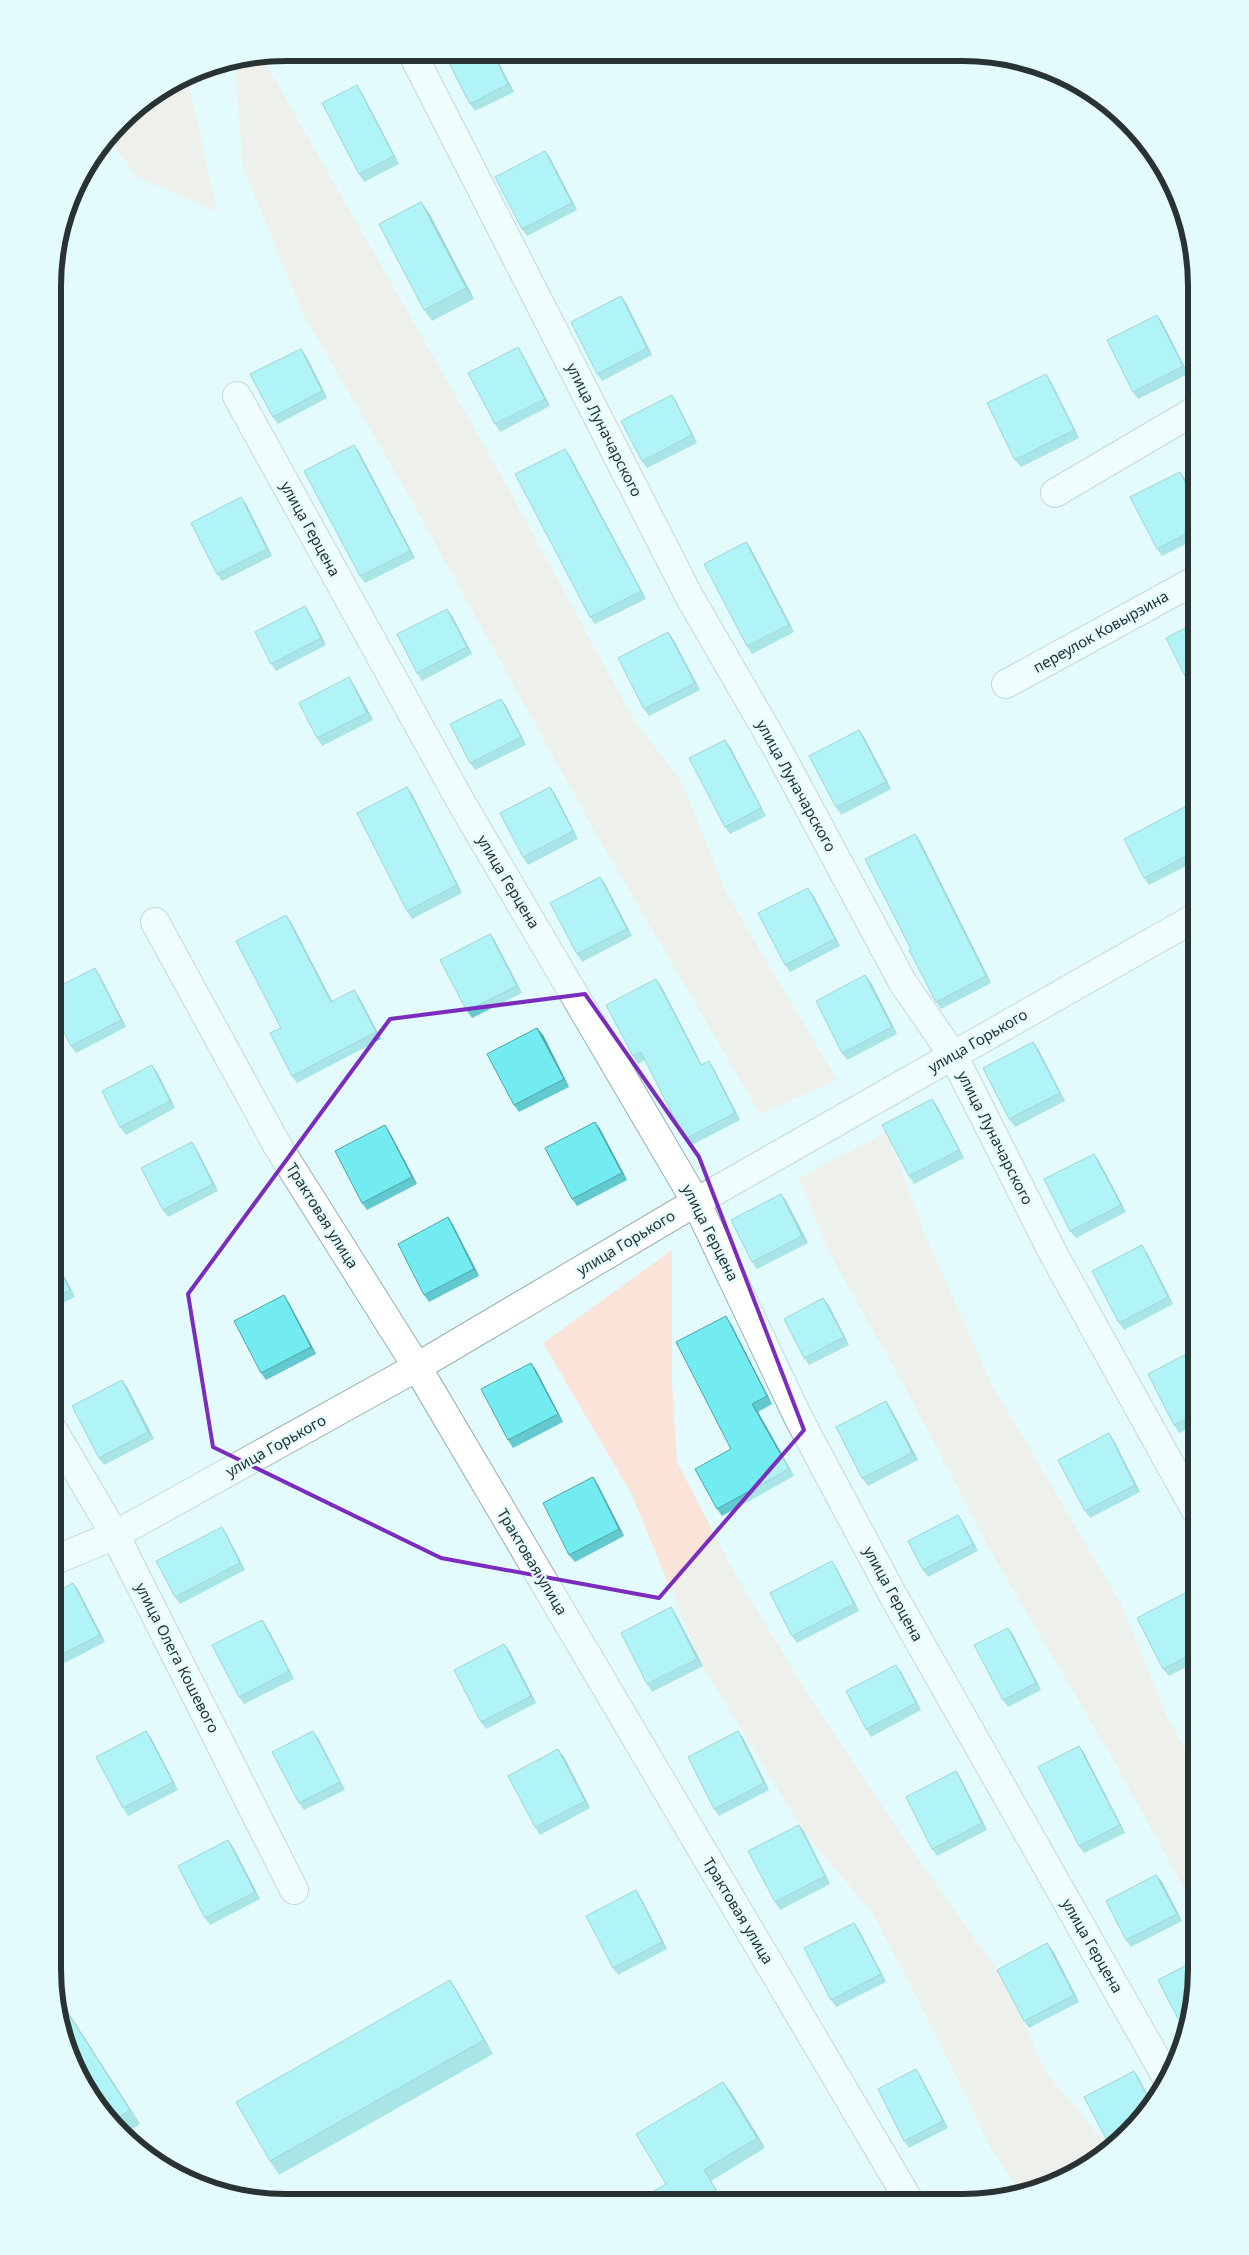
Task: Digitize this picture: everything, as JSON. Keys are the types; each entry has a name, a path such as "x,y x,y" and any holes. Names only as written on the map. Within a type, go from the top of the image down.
{"street":[{"name":"улица Луначарского","path":"416,61 689,596 778,750 903,983 954,1055 1054,1255 1188,1497"},
{"name":"улица Герцена","path":"237,396 461,802 696,1202 800,1419 894,1597 1163,2071"},
{"path":"1055,493 1188,415"},
{"name":"переулок Ковырзина","path":"1006,684 1188,584"},
{"name":"Трактовая улица","path":"155,922 276,1145 417,1367 905,2194"},
{"name":"улица Горького","path":"61,1558 115,1535 417,1367 696,1202 1188,922"},
{"name":"улица Олега Кошевого","path":"61,1444 115,1535 294,1890"}],"highlighted area":[{"path":"585,994 699,1157 804,1430 659,1598 441,1558 213,1447 188,1294 390,1019"}],"shaded area":[{"path":"265,62 497,468 634,720 682,782 725,891 837,1080 760,1114 594,830 401,482 302,312 243,166 235,68"},
{"path":"189,83 217,211 137,177 113,143 127,127 149,108"},
{"path":"887,1132 925,1235 991,1383 1120,1602 1166,1715 1188,1754 1188,1895 1114,1761 995,1559 905,1387 830,1254 799,1178"},
{"path":"672,1250 672,1383 677,1462 736,1576 801,1683 902,1836 1002,1977 1046,2072 1105,2143 1088,2156 1049,2177 1017,2187 990,2147 940,2043 873,1914 804,1832 702,1665 632,1495 543,1343"}],"building":[{"path":"448,61 496,61 508,84 470,104"},
{"path":"357,85 394,156 359,174 322,103"},
{"path":"545,151 572,203 522,229 495,177"},
{"path":"421,202 466,288 424,310 379,224"},
{"path":"621,296 647,348 597,374 571,322"},
{"path":"1157,315 1183,366 1133,392 1107,340"},
{"path":"518,347 545,399 495,424 468,373"},
{"path":"301,349 322,391 273,417 250,374"},
{"path":"1046,374 1074,430 1015,460 987,403"},
{"path":"672,395 692,435 642,461 621,421"},
{"path":"354,445 410,551 360,576 304,471"},
{"path":"565,449 641,591 590,617 515,474"},
{"path":"1180,472 1188,488 1188,533 1157,549 1130,497"},
{"path":"241,497 267,549 217,574 191,523"},
{"path":"746,542 789,625 747,646 704,564"},
{"path":"305,606 321,638 271,664 255,632"},
{"path":"447,609 467,647 417,673 397,634"},
{"path":"1188,626 1188,677 1186,678 1166,638"},
{"path":"668,632 695,683 644,709 618,658"},
{"path":"349,677 367,713 317,738 299,703"},
{"path":"501,699 521,737 470,763 450,724"},
{"path":"859,730 886,782 836,807 809,756"},
{"path":"725,740 761,808 725,827 689,758"},
{"path":"407,787 457,885 407,911 357,813"},
{"path":"550,787 573,831 523,857 500,813"},
{"path":"1188,805 1188,855 1144,878 1124,839"},
{"path":"915,834 986,976 936,1002 865,859"},
{"path":"600,877 627,929 577,954 550,903"},
{"path":"808,888 835,939 785,965 758,913"},
{"path":"286,915 331,1002 354,990 376,1032 292,1076 270,1033 281,1028 236,941"},
{"path":"490,934 517,986 467,1011 440,960"},
{"path":"95,968 121,1020 71,1046 61,1026 61,985"},
{"path":"865,975 892,1027 842,1053 816,1001"},
{"path":"656,979 701,1065 709,1061 735,1113 685,1139 641,1052 633,1056 606,1005"},
{"path":"537,1028 564,1079 514,1105 487,1054"},
{"path":"1033,1042 1060,1093 1009,1119 983,1068"},
{"path":"152,1065 170,1101 120,1127 102,1091"},
{"path":"932,1099 959,1150 909,1176 882,1125"},
{"path":"595,1122 622,1173 572,1199 545,1148"},
{"path":"385,1125 412,1177 362,1203 335,1151"},
{"path":"192,1142 213,1184 163,1210 141,1168"},
{"path":"1094,1154 1121,1205 1070,1231 1044,1179"},
{"path":"781,1194 802,1236 752,1262 731,1220"},
{"path":"448,1217 474,1269 424,1295 398,1244"},
{"path":"1142,1245 1168,1297 1119,1323 1092,1271"},
{"path":"61,1273 70,1290 61,1294"},
{"path":"284,1295 311,1347 261,1373 234,1321"},
{"path":"823,1298 844,1337 804,1358 784,1319"},
{"path":"726,1316 767,1396 752,1404 789,1469 717,1509 695,1469 731,1449 676,1342"},
{"path":"1188,1353 1188,1418 1174,1425 1148,1374"},
{"path":"531,1363 558,1414 508,1440 481,1389"},
{"path":"122,1380 148,1432 99,1458 72,1406"},
{"path":"886,1401 912,1453 862,1478 836,1427"},
{"path":"1109,1433 1135,1485 1085,1511 1058,1460"},
{"path":"593,1477 619,1529 569,1555 543,1503"},
{"path":"958,1515 973,1544 923,1570 908,1541"},
{"path":"222,1527 240,1563 175,1597 156,1561"},
{"path":"832,1561 854,1604 792,1636 770,1593"},
{"path":"73,1583 100,1635 61,1655 61,1590"},
{"path":"1187,1592 1188,1656 1163,1669 1137,1618"},
{"path":"671,1607 697,1659 647,1684 621,1633"},
{"path":"262,1620 289,1671 239,1697 212,1645"},
{"path":"1008,1628 1036,1683 1003,1700 974,1645"},
{"path":"504,1644 531,1696 481,1722 454,1670"},
{"path":"896,1665 916,1703 866,1729 846,1691"},
{"path":"146,1731 173,1782 123,1808 96,1757"},
{"path":"313,1731 340,1782 299,1803 272,1752"},
{"path":"738,1731 764,1783 714,1809 688,1757"},
{"path":"1079,1746 1120,1825 1079,1846 1038,1767"},
{"path":"558,1749 585,1801 535,1827 508,1776"},
{"path":"956,1771 982,1823 932,1849 906,1797"},
{"path":"799,1825 825,1876 775,1902 748,1851"},
{"path":"228,1840 255,1892 205,1918 178,1866"},
{"path":"1156,1875 1177,1914 1126,1940 1106,1901"},
{"path":"636,1890 662,1942 613,1968 586,1916"},
{"path":"854,1923 881,1974 831,2000 804,1948"},
{"path":"1047,1943 1074,1995 1024,2021 997,1970"},
{"path":"1188,1964 1186,1998 1181,2024 1158,1980"},
{"path":"450,1980 484,2040 270,2161 236,2102"},
{"path":"66,2010 130,2110 118,2118 99,2094 78,2055"},
{"path":"916,2069 943,2121 904,2141 878,2089"},
{"path":"1134,2071 1148,2097 1122,2128 1107,2141 1084,2097"},
{"path":"723,2082 757,2138 704,2170 718,2194 649,2194 666,2184 636,2134"}]}
